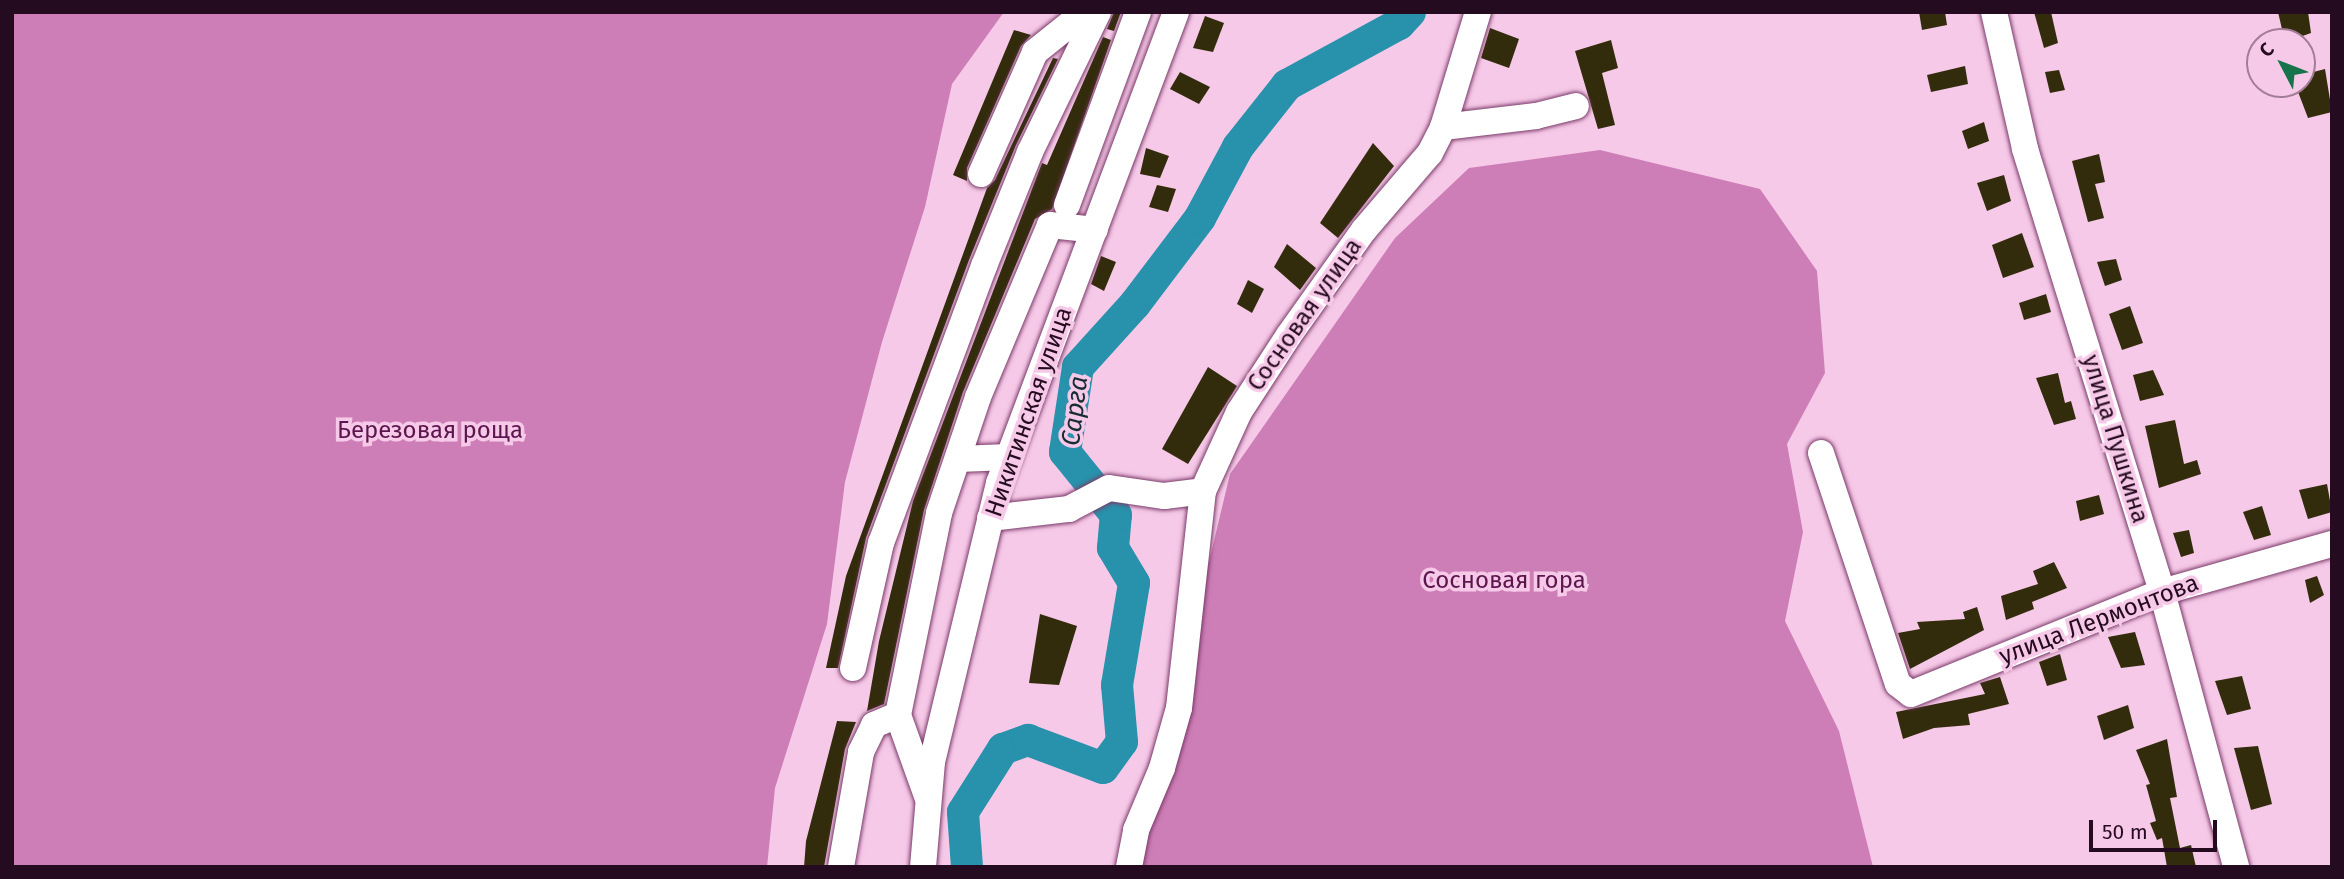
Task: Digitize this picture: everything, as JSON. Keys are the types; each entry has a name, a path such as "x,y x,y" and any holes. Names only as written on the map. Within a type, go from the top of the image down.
{"street":[{"path":"981,174 1035,52 1085,12"},
{"path":"853,668 881,543 984,266 1030,152 1098,12"},
{"path":"1067,205 1138,12"},
{"name":"Никитинская улица","path":"921,864 932,762 990,518 1009,457 1176,12"},
{"name":"Сосновая улица","path":"1129,867 1136,830 1162,768 1179,708 1202,491 1239,412 1289,335 1364,230 1430,153 1443,127 1478,12"},
{"name":"улица Пушкина","path":"1994,12 2025,149 2162,592 2236,867"},
{"path":"1443,127 1536,116 1576,106"},
{"path":"929,801 898,715 927,561 958,459 1050,225 1095,230"},
{"name":"улица Лермонтова","path":"1821,453 1898,684 1910,694 2162,592 2332,544"},
{"path":"958,459 1009,457"},
{"path":"990,518 1069,509 1109,488 1164,496 1202,491"},
{"path":"841,867 861,752 874,725 898,715"}],"green space":[{"name":"Березовая роща","path":"12,12 1004,12 952,84 925,207 882,342 845,482 827,624 775,788 767,867 12,867"},
{"name":"Сосновая гора","path":"1600,150 1760,189 1817,271 1825,373 1787,444 1803,532 1785,621 1839,731 1873,867 1136,867 1230,474 1395,238 1469,168"}],"building":[{"path":"1114,12 1121,12 1114,31 1107,29"},
{"path":"1919,12 1945,12 1947,25 1922,30"},
{"path":"2034,12 2051,12 2058,43 2044,48"},
{"path":"2278,12 2308,12 2310,28 2282,28"},
{"path":"1205,16 1224,23 1213,52 1193,48"},
{"path":"1490,28 1519,39 1509,68 1481,58"},
{"path":"1014,30 1031,35 1021,46 967,168 967,181 953,175"},
{"path":"1103,37 1111,40 1052,209 1035,219 963,392 924,510 884,704 867,711 879,641 913,501 1042,163 1047,165"},
{"path":"1611,40 1618,68 1602,73 1615,125 1598,129 1575,51"},
{"path":"1053,58 1058,59 1016,145 969,260 866,538 838,668 826,668 846,576 987,188 995,180"},
{"path":"1965,66 1968,84 1931,92 1927,75"},
{"path":"2325,69 2332,112 2308,118 2300,98 2316,98 2316,71"},
{"path":"2059,70 2065,90 2050,93 2045,72"},
{"path":"1180,72 1210,87 1199,104 1170,89"},
{"path":"1984,122 1989,141 1968,149 1962,131"},
{"path":"1373,143 1394,166 1338,238 1320,223"},
{"path":"1146,148 1169,156 1160,178 1140,174"},
{"path":"2099,154 2105,182 2095,184 2104,218 2088,222 2072,161"},
{"path":"2004,175 2011,201 1987,211 1977,183"},
{"path":"1157,185 1176,189 1168,212 1149,207"},
{"path":"2022,233 2034,267 2003,278 1992,245"},
{"path":"1287,244 1316,268 1300,290 1274,267"},
{"path":"1101,256 1116,262 1104,291 1091,284"},
{"path":"2116,259 2122,280 2105,286 2097,262"},
{"path":"1248,280 1264,289 1252,313 1237,304"},
{"path":"2046,294 2051,312 2024,320 2019,303"},
{"path":"2130,306 2143,343 2122,350 2109,314"},
{"path":"1208,367 1237,386 1188,464 1162,449"},
{"path":"2153,370 2164,395 2140,401 2133,375"},
{"path":"2058,373 2065,403 2071,401 2076,419 2054,425 2036,378"},
{"path":"2175,420 2184,464 2197,460 2201,474 2159,488 2145,426"},
{"path":"2327,484 2332,512 2308,519 2299,490"},
{"path":"2099,495 2104,514 2080,521 2076,501"},
{"path":"2262,506 2271,535 2254,540 2243,512"},
{"path":"2189,530 2194,553 2181,557 2173,533"},
{"path":"2054,562 2067,588 2032,602 2034,609 2006,620 2001,596 2038,584 2033,571"},
{"path":"2317,576 2324,595 2310,603 2305,580"},
{"path":"1977,607 1984,630 1910,669 1898,633 1920,629 1917,622 1965,619 1963,612"},
{"path":"1040,614 1077,626 1059,685 1029,683"},
{"path":"2135,632 2145,665 2121,668 2108,637"},
{"path":"2060,654 2067,680 2047,686 2039,662"},
{"path":"2242,676 2251,709 2227,715 2215,681"},
{"path":"2000,677 2009,704 1968,714 1970,725 1934,728 1903,739 1896,712 1985,694 1980,683"},
{"path":"2128,705 2134,728 2104,740 2097,716"},
{"path":"837,721 856,722 845,749 824,867 804,867 806,841"},
{"path":"2167,739 2177,797 2170,798 2180,848 2191,845 2196,867 2167,867 2162,838 2157,840 2150,823 2156,821 2146,785 2150,784 2136,750"},
{"path":"2258,746 2272,804 2251,810 2234,748"}],"waterway":[{"name":"Сарга","path":"967,867 963,812 1003,749 1028,740 1103,768 1122,742 1117,685 1134,583 1113,548 1116,515 1065,452 1078,367 1135,304 1200,218 1238,147 1287,85 1399,24 1410,12"}]}
